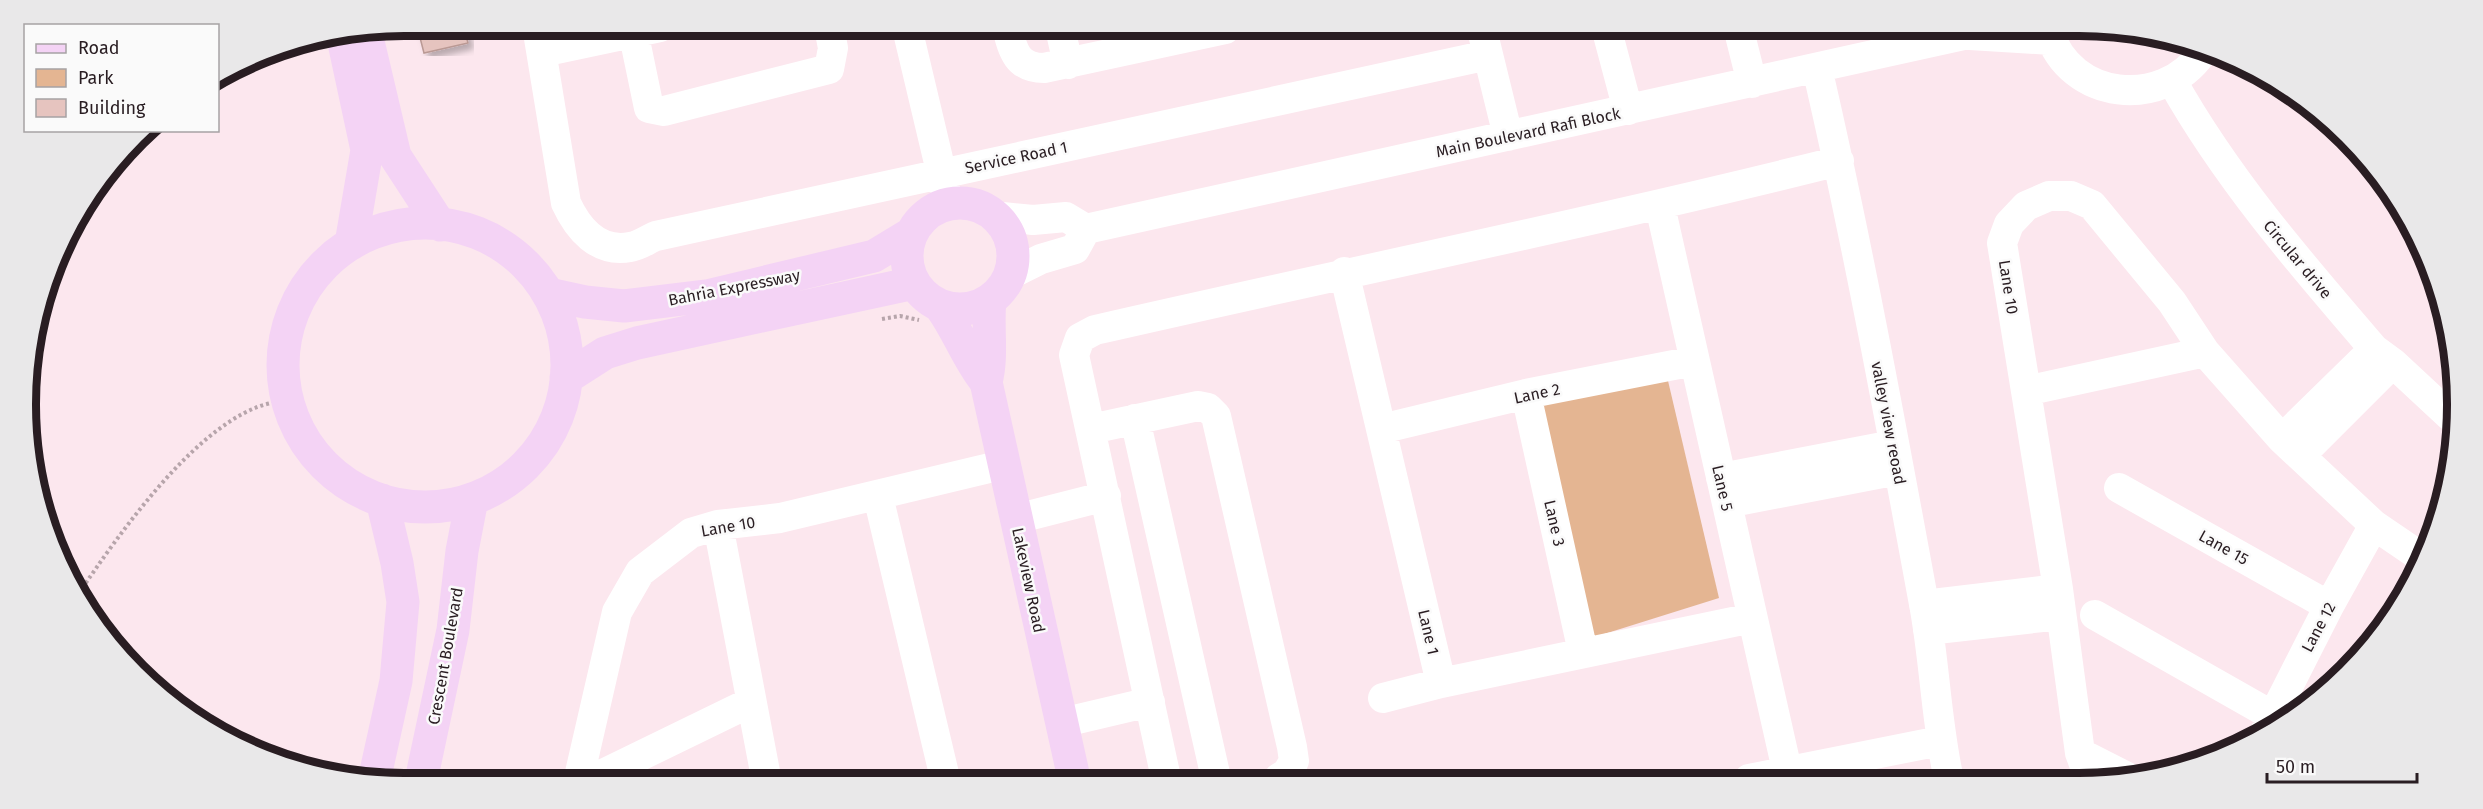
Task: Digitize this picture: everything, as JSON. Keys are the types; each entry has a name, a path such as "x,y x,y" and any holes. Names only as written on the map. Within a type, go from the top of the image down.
{"main road":[{"path":"367,38 395,156 440,225"},
{"path":"344,41 367,150 351,244"},
{"path":"986,382 991,365 988,323 1012,256 1009,238 993,216 972,205 949,205 927,215 912,233 907,258 914,283 925,297 940,306 961,309 1000,287"},
{"path":"440,225 483,236 502,246 535,276 548,294 560,321 564,340 566,378 561,405 551,430 537,452 518,472 496,488 472,499 442,506 382,501 349,485 321,463 300,434 286,400 283,355 287,328 301,295 322,266 351,244 394,227 440,225"},
{"name":"Bahria Expressway","path":"548,294 585,302 624,306 707,296 874,256 912,233"},
{"name":"Bahria Expressway","path":"566,378 605,353 637,343 914,283"},
{"path":"940,306 960,334 973,366 986,382"},
{"name":"Lakeview Road","path":"986,382 1002,465 1073,773"},
{"name":"Crescent Boulevard","path":"423,773 453,630 462,550 472,499"},
{"path":"376,772 396,681 403,602 397,563 382,501"}],"street":[{"path":"540,39 568,36"},
{"path":"642,36 649,108 664,111 829,69 833,48 831,36"},
{"path":"909,36 949,205"},
{"path":"1009,36 1014,54 1022,64 1044,68 1194,36"},
{"path":"1062,36 1068,64"},
{"path":"1608,36 1628,110"},
{"path":"1739,36 1752,83"},
{"name":"Main Boulevard Rafi Block","path":"1086,229 1817,68 1874,43 1943,36"},
{"path":"2050,36 2069,66 2103,87 2126,91 2142,91 2172,81 2191,67 2199,57"},
{"name":"Service Road 1","path":"540,39 566,203 577,227 601,245 630,247 656,236 940,173 1485,42 1508,136"},
{"name":"valley view reoad","path":"1817,68 1839,161 1926,618 1940,741 1947,773"},
{"name":"Circular drive","path":"2172,81 2200,131 2275,234 2384,356 2447,413"},
{"path":"1165,773 1074,355 1080,338 1095,330 1344,272 1660,206 1839,161"},
{"name":"Lane 10","path":"2087,773 2080,753 2059,602 2002,243 2009,224 2026,206 2049,196 2071,196 2092,205 2172,302 2205,352 2291,447 2374,525 2416,553"},
{"name":"Lane 5","path":"1660,206 1787,770"},
{"path":"993,216 1033,220 1066,217 1086,229 1075,249 1041,259 1000,287"},
{"name":"Lane 1","path":"1344,272 1441,683"},
{"path":"2026,391 2205,352"},
{"path":"2291,447 2384,356"},
{"name":"Lane 2","path":"1381,429 1526,394 1694,361"},
{"name":"Lane 3","path":"1526,394 1583,652"},
{"path":"1091,429 1198,406 1208,408 1216,416 1293,754 1294,761 1287,773"},
{"path":"1135,419 1215,773"},
{"path":"1724,490 1895,458"},
{"name":"Lane 10","path":"580,773 617,612 640,572 692,533 718,525 780,518 1002,465"},
{"name":"Lane 15","path":"2119,488 2329,606"},
{"path":"878,496 944,773"},
{"path":"1016,519 1106,496"},
{"path":"718,525 765,773"},
{"name":"Lane 12","path":"2272,718 2329,606 2374,525"},
{"path":"1926,618 2059,602"},
{"path":"2095,615 2266,722"},
{"path":"1383,698 1583,652 1752,618"},
{"path":"605,773 752,702"},
{"path":"1061,723 1150,702"},
{"path":"1774,773 1787,770 1848,770 1940,741"},
{"path":"2080,753 2115,771"}],"path":[{"path":"84,586 109,549 176,469 216,431 256,407 286,400"}],"green space":[{"path":"1665,368 1719,598 1585,640 1532,396"}],"building":[{"path":"420,36 466,36 468,43 424,53"}]}
